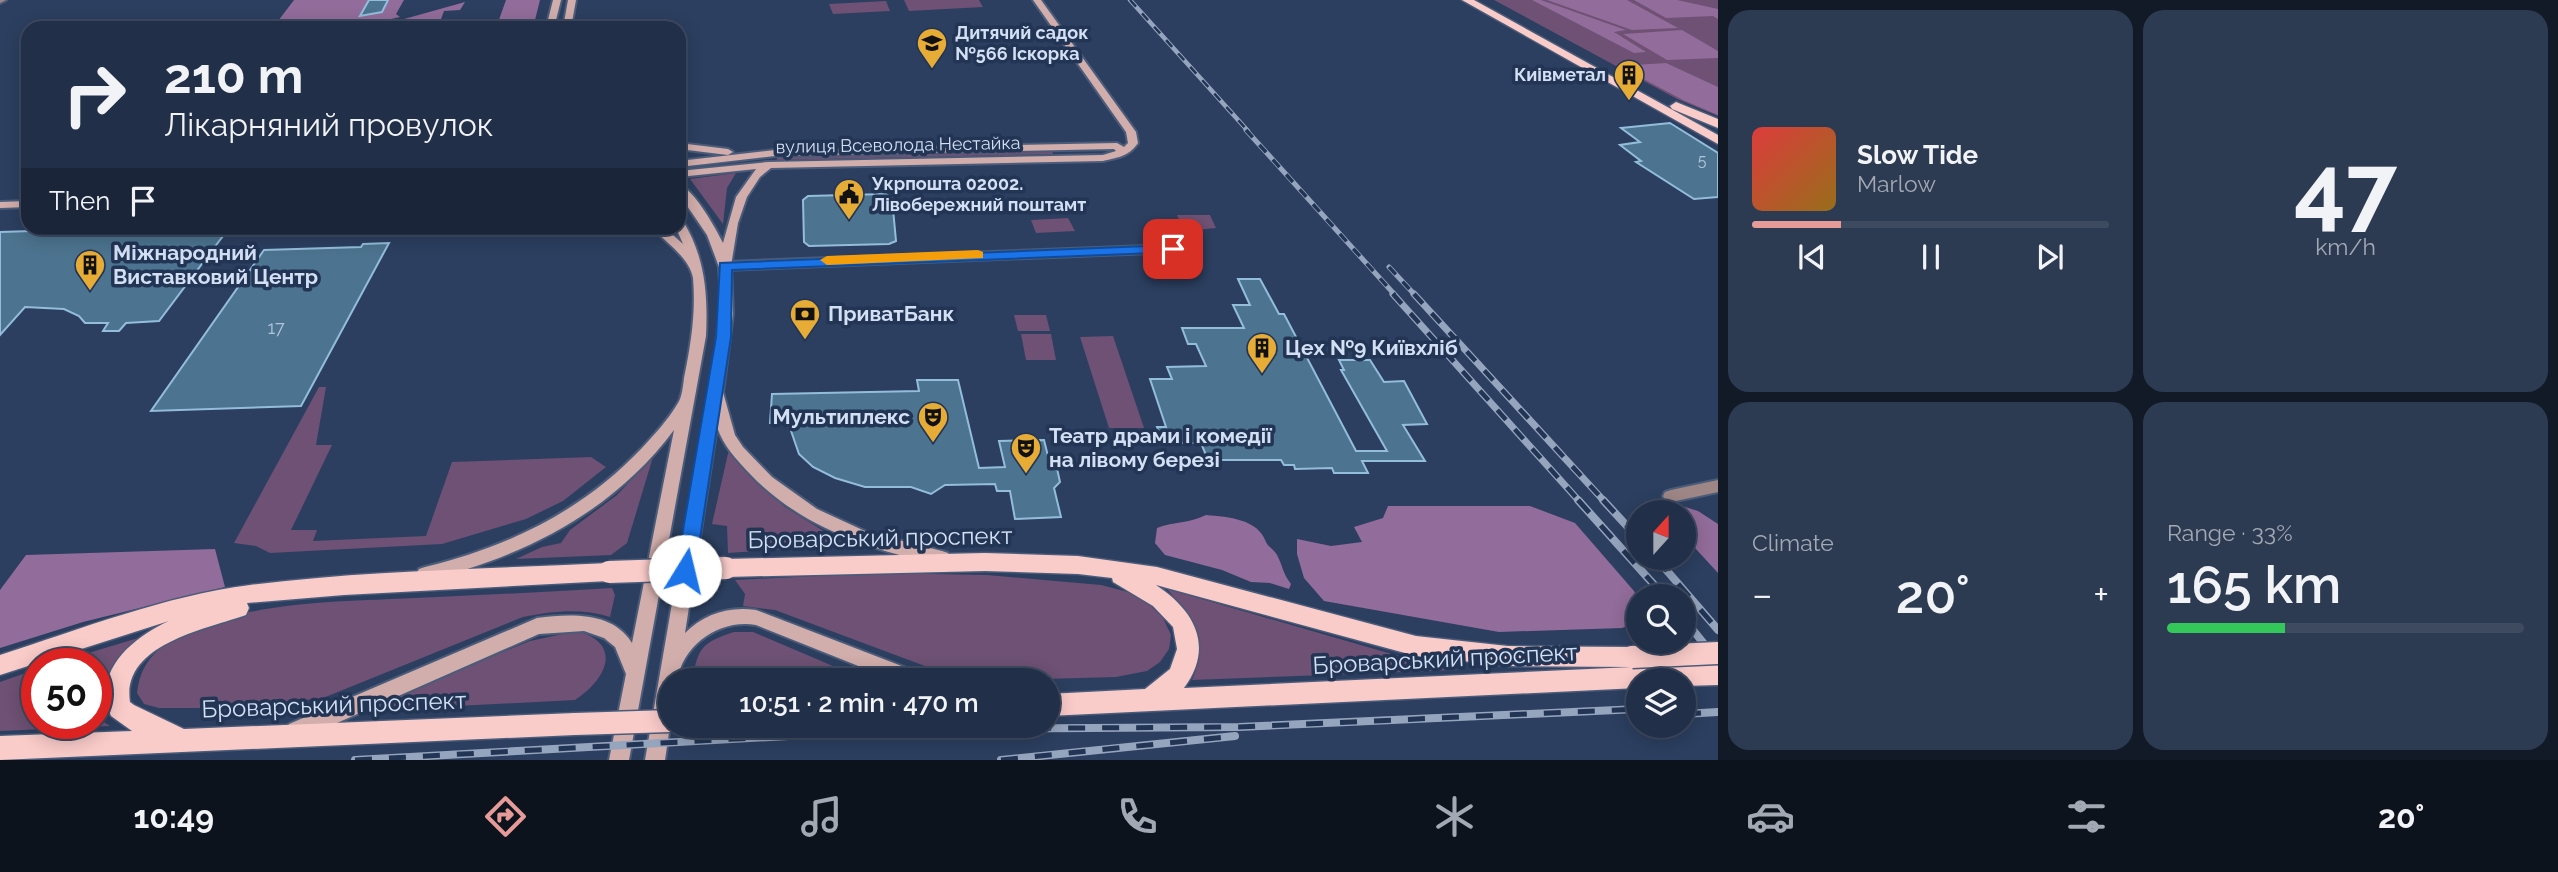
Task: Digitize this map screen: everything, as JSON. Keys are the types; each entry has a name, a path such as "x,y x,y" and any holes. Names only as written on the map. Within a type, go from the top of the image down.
{"main road":[{"path":"552,21 557,0"},
{"path":"568,21 572,0"},
{"path":"1037,0 1133,137 1133,143 1126,152 1118,156"},
{"path":"1467,0 1718,140"},
{"path":"1483,0 1667,102 1718,124"},
{"path":"1097,145 1118,137 1125,123"},
{"path":"1097,145 1117,146 1123,152 1118,156"},
{"name":"вулиця Всеволода Нестайка","path":"686,163 761,153 1097,145"},
{"path":"686,147 761,153"},
{"name":"вулиця Всеволода Нестайка","path":"686,173 769,165 1024,161 1118,156"},
{"path":"670,668 724,337 725,266 731,234 745,186 769,165"},
{"path":"686,196 701,216 725,266"},
{"path":"0,205 21,204"},
{"path":"667,235 683,250 700,276"},
{"path":"619,760 699,336 700,276 693,248 686,235"},
{"path":"715,390 730,440 757,473 800,508 840,528 904,551 985,562"},
{"path":"195,738 143,725 130,719 119,708 117,688 122,674 139,653 173,629 226,610 344,586 438,572 471,562 556,526 606,492 667,431 688,400"},
{"name":"Броварський проспект","path":"0,665 160,613 248,594 344,586 608,572 985,562 1105,568 1205,587 1416,646 1508,656 1632,657 1718,653"},
{"path":"1105,568 1158,596 1175,612 1184,626 1189,642 1188,656 1177,679 1150,699"},
{"path":"672,668 699,629 714,621 741,616 779,625 886,668"},
{"path":"288,735 537,626 574,621 596,625 618,638 627,651 634,673"},
{"name":"Броварський проспект","path":"1060,704 1718,674"},
{"name":"Броварський проспект","path":"0,748 195,738 658,721"},
{"path":"655,760 659,738"}],"street":[{"path":"725,266 1173,249"},
{"path":"1671,496 1718,486"}],"shaded area":[{"path":"294,0 404,0 396,14 400,17 382,21 278,21"},
{"path":"506,0 540,0 535,21 498,21"},
{"path":"904,0 979,0 983,7 909,11"},
{"path":"1494,0 1718,0 1718,116 1677,99"},
{"path":"1532,0 1541,0 1626,30 1614,32 1646,52 1634,53"},
{"path":"1547,0 1627,0 1678,28 1632,30"},
{"path":"1634,0 1677,0 1718,9 1718,19 1713,16 1666,18"},
{"path":"886,1 890,11 833,14 829,4"},
{"path":"465,2 460,10 444,11 440,21 397,21"},
{"path":"1682,30 1718,51 1718,58 1667,60 1623,34"},
{"path":"1666,63 1718,87 1718,115 1619,66"},
{"path":"1051,149 1053,154 777,160 777,157 800,155"},
{"path":"736,173 727,188 723,224 690,179"},
{"path":"1177,215 1210,215 1216,228 1184,231"},
{"path":"1068,218 1075,231 1036,233 1031,220"},
{"path":"1014,315 1046,315 1050,331 1018,331"},
{"path":"1021,334 1051,334 1056,360 1026,360"},
{"path":"1113,336 1144,428 1109,428 1080,337"},
{"path":"319,387 326,387 316,445 332,445 291,530 317,530 313,541 426,536 452,462 591,457 606,467 563,501 526,519 442,544 270,553 256,546 234,543"},
{"path":"729,449 785,507 846,545 728,553 727,526 712,524"},
{"path":"653,457 627,543 611,555 516,559 542,547 561,543 570,530 617,495"},
{"path":"1388,506 1530,506 1575,523 1628,584 1626,626 1499,632 1324,601 1304,578 1297,554 1297,539 1331,546 1362,542 1354,527 1383,518"},
{"path":"1696,510 1718,524 1718,573 1696,549"},
{"path":"1206,515 1242,521 1256,528 1277,555 1291,584 1289,589 1270,583 1251,582 1222,570 1165,555 1155,543 1157,528"},
{"path":"215,549 225,587 83,622 0,648 0,590 26,555"},
{"path":"876,573 987,575 1101,585 1128,592 1149,604 1163,618 1171,635 1169,649 1160,662 1147,671 1116,677 1060,678 1060,668 930,668 775,610 743,606 745,594 735,580"},
{"path":"612,588 615,595 610,617 567,611 523,617 323,698 236,708 159,708 144,704 137,693 146,666 154,654 166,644 193,630 254,611 320,603"},
{"path":"1167,589 1395,655 1458,670 1192,680 1199,652 1196,630"},
{"path":"577,631 601,644 605,663 595,683 575,700 357,711 530,641"},
{"path":"734,632 753,632 837,668 695,668 703,648 715,639"},
{"path":"155,633 127,654 112,671 112,648 105,648"},
{"path":"21,675 21,730 0,731 0,682"}],"building":[{"path":"369,0 388,0 382,12 360,16"},
{"path":"1670,123 1718,153 1718,197 1694,199 1636,162 1641,161 1620,145 1640,142 1621,128"},
{"name":"Укрпошта 02002. Лівобережний поштамт","path":"886,194 892,198 896,241 889,244 809,246 804,242 803,200 808,196"},
{"name":"Міжнародний Виставковий Центр","path":"21,231 21,235 224,235 159,321 126,323 119,331 103,331 108,323 85,323 79,316 64,309 25,307 0,335 0,232"},
{"path":"389,243 301,406 151,411 264,250 361,247 363,244"},
{"name":"Цех №9 Київхліб","path":"1238,279 1260,279 1279,314 1284,314 1356,451 1387,451 1341,370 1344,370 1339,360 1370,360 1384,382 1404,381 1427,424 1403,425 1425,461 1362,461 1368,473 1334,473 1332,468 1295,469 1294,465 1284,465 1281,460 1208,460 1201,443 1168,443 1166,438 1161,438 1157,427 1166,427 1150,379 1172,379 1167,367 1206,366 1196,344 1188,344 1182,328 1244,328 1233,305 1250,305"},
{"path":"917,380 958,380 979,468 1005,467 999,441 1044,440 1050,464 1056,464 1060,482 1054,488 1061,517 1015,519 1010,491 997,491 995,484 945,485 931,494 911,487 865,487 835,478 813,467 799,454 790,428 784,423 770,423 772,394 919,391"}],"railway":[{"path":"1130,0 1248,131"},
{"path":"1246,130 1395,295"},
{"path":"1389,267 1415,295"},
{"path":"1393,294 1580,502"},
{"path":"1414,294 1605,502"},
{"path":"1578,500 1653,584"},
{"path":"1603,500 1626,525"},
{"path":"1666,570 1718,630"},
{"path":"1696,634 1718,661"},
{"path":"355,760 915,729 1239,727 1626,710"},
{"path":"1696,713 1718,712"},
{"path":"1001,760 1235,736"}],"slow traffic":[{"path":"827,260 978,255"}],"place":[{"name":"Дитячий садок №566 Іскорка","path":"932,70"},
{"name":"Киівметал","path":"1629,102"},
{"name":"Укрпошта 02002. Лівобережний поштамт","path":"849,221"},
{"name":"Міжнародний Виставковий Центр","path":"90,292"},
{"name":"ПриватБанк","path":"805,341"},
{"name":"Цех №9 Київхліб","path":"1262,375"},
{"name":"Мультиплекс","path":"933,444"},
{"name":"Театр драми і комедії на лівому березі","path":"1026,475"}],"route":[{"path":"685,571 721,360 726,304 725,266 981,254 1173,249"}]}
